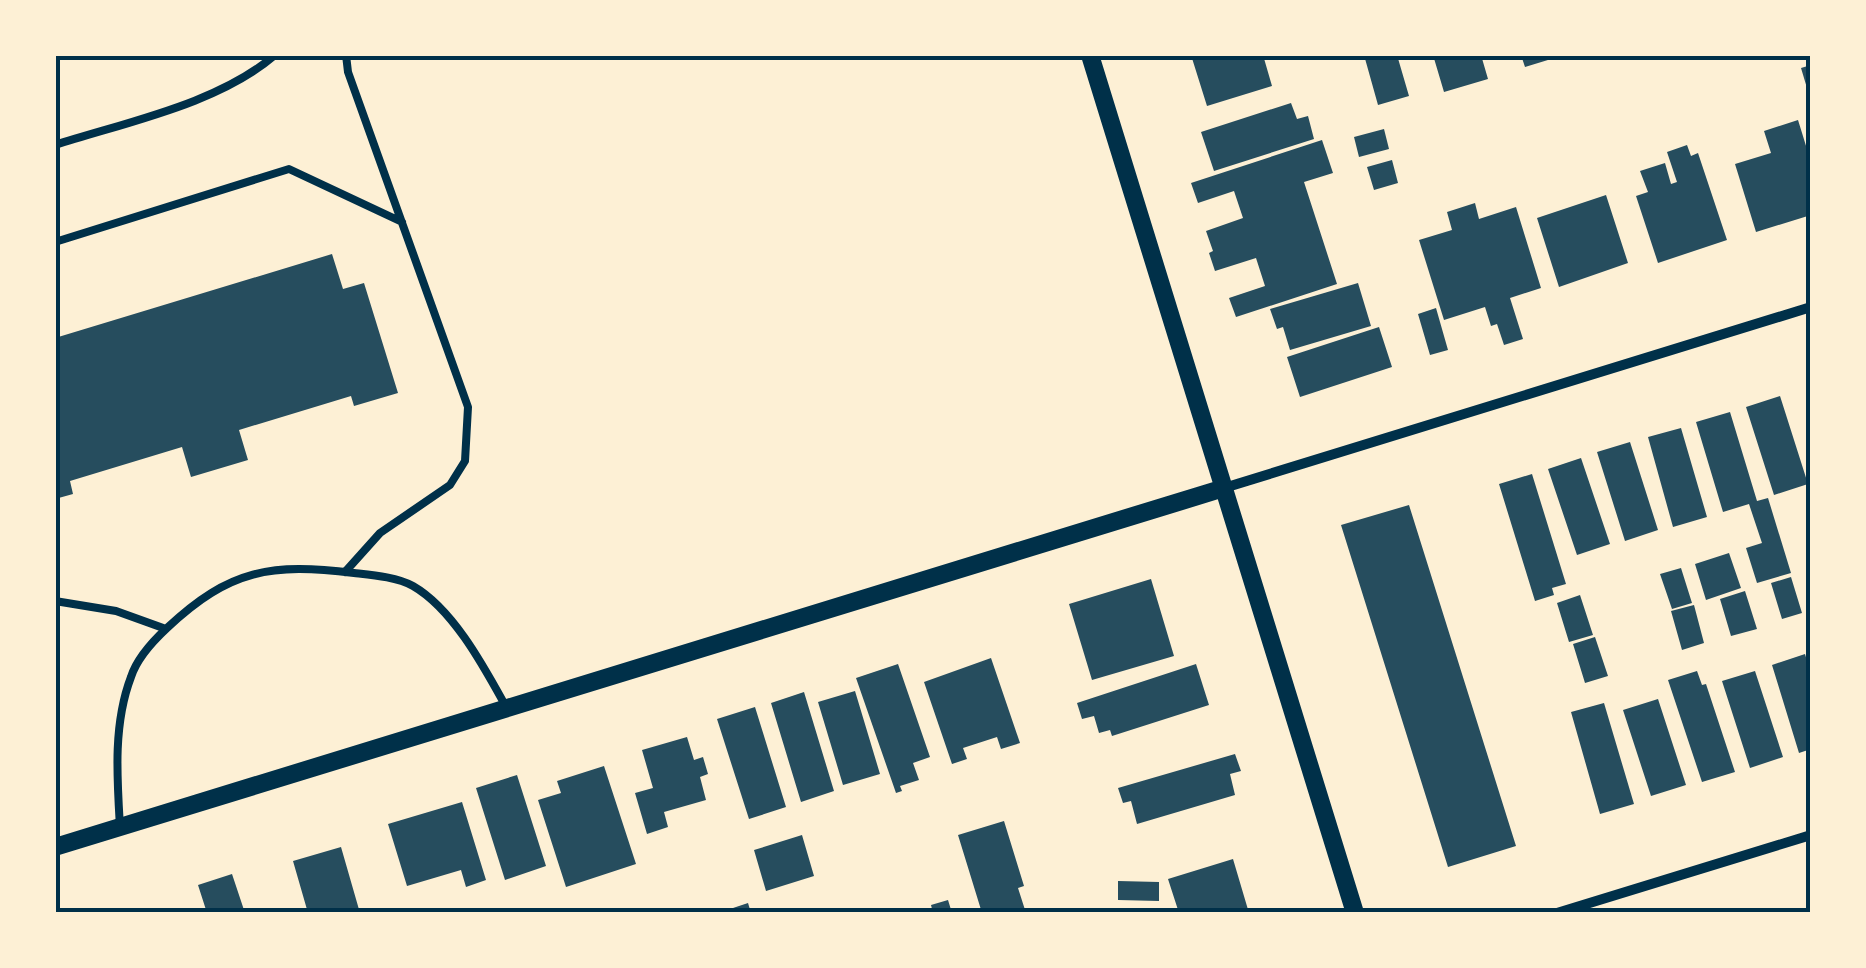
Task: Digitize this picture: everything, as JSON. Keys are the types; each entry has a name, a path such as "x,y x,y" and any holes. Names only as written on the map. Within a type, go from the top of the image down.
{"street":[{"path":"1090,55 1355,913"},
{"path":"55,847 1811,307"},
{"path":"1557,913 1811,835"}],"lane":[{"path":"55,145 208,96 275,55"},
{"path":"345,572 380,534 450,485 465,461 468,407 348,72 346,55"},
{"path":"55,242 289,169 402,222"},
{"path":"120,827 117,779 121,715 132,674 166,629 213,591 248,575 282,568 373,575 412,585 437,606 476,654 506,708"},
{"path":"55,601 116,610 166,629"}],"building":[{"path":"1191,55 1263,55 1272,86 1207,106"},
{"path":"1364,55 1397,55 1409,96 1378,105"},
{"path":"1433,55 1481,55 1488,79 1444,92"},
{"path":"1521,55 1561,55 1561,56 1525,67"},
{"path":"1811,65 1811,98 1810,98 1801,68"},
{"path":"1291,103 1297,119 1308,116 1314,139 1214,171 1201,132"},
{"path":"1798,120 1811,162 1811,215 1756,232 1735,164 1771,153 1764,131"},
{"path":"1384,129 1389,149 1359,157 1354,137"},
{"path":"1322,140 1333,173 1304,182 1337,284 1236,317 1229,298 1265,286 1256,258 1215,271 1209,253 1213,251 1206,231 1243,218 1234,191 1198,203 1191,183"},
{"path":"1687,145 1691,156 1698,153 1727,240 1658,263 1636,196 1648,192 1640,171 1665,163 1671,184 1677,182 1667,152"},
{"path":"1392,160 1398,183 1374,190 1367,167"},
{"path":"1606,195 1628,263 1559,287 1537,218"},
{"path":"1475,203 1479,219 1516,207 1541,288 1510,298 1523,339 1504,345 1497,324 1491,326 1485,307 1444,320 1419,240 1452,230 1447,212"},
{"path":"332,254 343,289 364,283 398,393 354,406 351,396 239,430 248,460 191,477 182,447 70,481 73,494 55,499 55,338"},
{"path":"1358,283 1371,326 1290,350 1283,327 1277,329 1270,309"},
{"path":"1436,308 1448,350 1430,355 1418,314"},
{"path":"1379,327 1392,367 1300,397 1287,357"},
{"path":"1780,396 1808,484 1774,495 1746,407"},
{"path":"1730,412 1757,501 1768,498 1791,573 1757,583 1746,548 1762,543 1749,504 1723,512 1696,422"},
{"path":"1681,428 1707,517 1673,527 1648,437"},
{"path":"1630,442 1658,530 1625,541 1597,452"},
{"path":"1581,458 1610,544 1577,555 1548,469"},
{"path":"1532,474 1566,584 1552,588 1554,595 1535,601 1499,484"},
{"path":"1409,505 1516,846 1448,867 1341,525"},
{"path":"1729,553 1741,588 1706,600 1695,564"},
{"path":"1681,568 1692,603 1672,609 1660,574"},
{"path":"1791,577 1802,613 1782,619 1771,583"},
{"path":"1151,579 1174,656 1092,680 1069,604"},
{"path":"1745,591 1757,629 1731,636 1720,599"},
{"path":"1580,595 1593,635 1569,642 1557,603"},
{"path":"1694,605 1704,643 1682,650 1671,611"},
{"path":"1595,637 1608,676 1585,683 1573,644"},
{"path":"1805,654 1811,674 1811,749 1799,753 1772,665"},
{"path":"991,658 1020,743 1001,749 997,737 963,748 967,759 952,764 924,682"},
{"path":"898,664 930,757 913,763 919,780 900,786 902,791 896,793 856,678"},
{"path":"1196,664 1209,705 1112,736 1110,730 1099,733 1094,716 1082,719 1077,703"},
{"path":"1697,671 1702,685 1706,684 1735,772 1702,782 1668,680"},
{"path":"1755,671 1783,757 1750,768 1722,681"},
{"path":"855,691 880,774 843,785 818,702"},
{"path":"804,692 834,791 801,802 771,703"},
{"path":"1658,699 1686,785 1651,796 1623,710"},
{"path":"1604,703 1634,804 1600,814 1571,712"},
{"path":"755,707 786,807 749,819 717,719"},
{"path":"687,737 694,760 703,757 708,774 700,777 706,800 664,812 668,827 647,834 635,793 653,788 642,750"},
{"path":"1235,754 1241,771 1230,774 1235,795 1137,824 1131,801 1123,803 1118,788"},
{"path":"604,766 636,864 566,887 538,800 561,793 557,781"},
{"path":"517,775 546,866 505,880 476,788"},
{"path":"462,802 486,880 466,887 461,870 407,886 388,824"},
{"path":"1004,821 1024,886 1018,888 1026,913 982,913 958,835"},
{"path":"802,835 814,876 766,891 754,850"},
{"path":"341,847 360,913 308,913 293,861"},
{"path":"1233,859 1249,913 1179,913 1168,879"},
{"path":"232,874 245,913 207,913 198,885"},
{"path":"1118,881 1159,882 1159,901 1118,900"},
{"path":"948,900 952,913 933,913 931,905"},
{"path":"748,903 751,913 721,913 721,912"}]}
